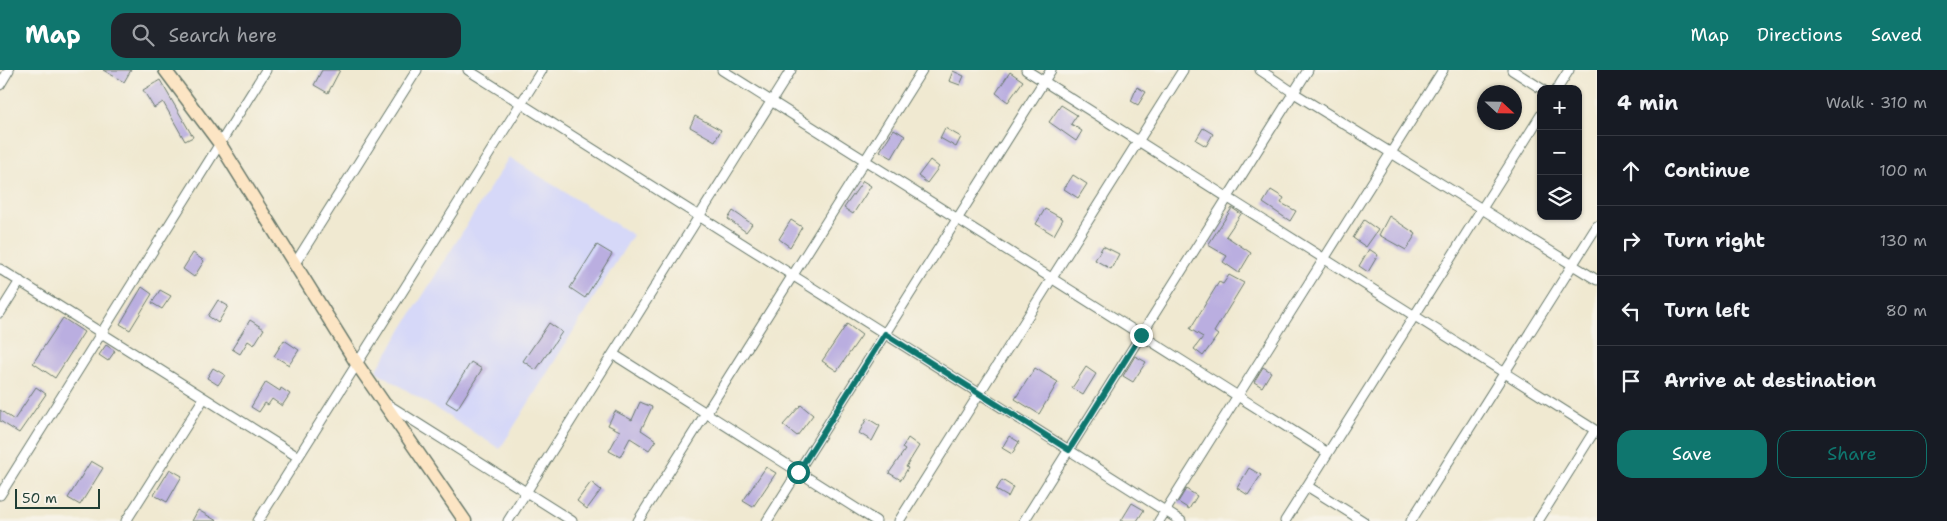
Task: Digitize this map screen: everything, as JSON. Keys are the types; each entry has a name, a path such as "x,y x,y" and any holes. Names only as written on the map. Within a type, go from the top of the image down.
{"street":[{"path":"0,85 9,70"},
{"path":"165,70 220,144 357,364 465,521"},
{"path":"0,496 266,70"},
{"path":"294,265 417,70"},
{"path":"468,70 1181,521"},
{"path":"258,521 542,70"},
{"path":"722,70 1328,453"},
{"path":"508,521 791,70"},
{"path":"638,521 922,70"},
{"path":"1026,70 1595,430 1538,521"},
{"path":"767,521 1051,70"},
{"path":"899,521 1183,70"},
{"path":"1260,70 1294,93 1597,280"},
{"path":"1024,521 1308,70"},
{"path":"1159,521 1443,70"},
{"path":"1512,70 1537,86"},
{"path":"1560,85 1569,70"},
{"path":"1285,521 1537,121"},
{"path":"1411,521 1597,226"},
{"path":"0,269 298,457"},
{"path":"0,313 20,282"},
{"path":"612,354 876,521"},
{"path":"126,521 204,398"},
{"path":"381,400 572,521"},
{"path":"1307,486 1363,521"}],"shaded area":[{"path":"509,157 633,235 500,449 376,371"}],"building":[{"path":"103,70 131,70 124,82"},
{"path":"322,70 340,70 328,93 314,85"},
{"path":"953,71 964,76 960,85 949,81"},
{"path":"1010,72 1023,81 1008,102 996,93"},
{"path":"160,80 193,137 185,141 163,102 154,108 143,90"},
{"path":"1137,87 1146,92 1138,105 1131,101"},
{"path":"1061,105 1077,115 1071,124 1082,131 1076,141 1049,122"},
{"path":"695,116 721,130 715,141 690,127"},
{"path":"945,128 961,137 956,147 940,138"},
{"path":"1203,128 1213,134 1206,146 1196,140"},
{"path":"894,129 905,136 892,158 880,151"},
{"path":"930,160 939,167 927,183 918,176"},
{"path":"1073,175 1087,184 1078,198 1064,189"},
{"path":"863,181 871,186 853,214 844,208"},
{"path":"1271,190 1284,198 1281,203 1296,211 1290,221 1263,203"},
{"path":"1232,208 1241,214 1226,236 1251,253 1239,273 1223,262 1227,256 1208,245"},
{"path":"1045,209 1063,219 1054,235 1036,224"},
{"path":"733,211 752,224 746,232 728,219"},
{"path":"1389,216 1416,234 1406,250 1379,235"},
{"path":"791,220 802,227 790,247 779,239"},
{"path":"1364,220 1378,230 1366,247 1353,238"},
{"path":"597,245 612,254 585,298 570,288"},
{"path":"1103,246 1119,254 1111,269 1095,260"},
{"path":"1369,249 1378,255 1368,272 1359,266"},
{"path":"193,253 204,261 194,277 183,269"},
{"path":"1229,275 1244,283 1214,332 1218,335 1203,356 1194,349 1203,337 1190,329 1219,282 1223,284"},
{"path":"142,287 152,294 130,330 120,324"},
{"path":"160,290 171,296 162,309 152,303"},
{"path":"218,300 228,306 218,323 208,316"},
{"path":"63,318 84,332 55,378 33,363"},
{"path":"250,320 264,329 254,345 248,341 240,354 232,349"},
{"path":"549,323 562,332 536,370 523,361"},
{"path":"847,324 862,335 837,371 822,361"},
{"path":"284,340 299,350 289,365 274,356"},
{"path":"106,345 115,351 108,361 99,355"},
{"path":"1135,356 1146,362 1133,382 1123,376"},
{"path":"471,362 482,369 457,409 446,402"},
{"path":"1086,367 1096,374 1083,395 1072,388"},
{"path":"1263,367 1271,372 1262,387 1254,382"},
{"path":"213,368 225,375 218,385 207,378"},
{"path":"1035,368 1058,382 1039,414 1015,399"},
{"path":"266,382 280,391 281,388 290,394 282,406 272,399 268,405 265,403 259,412 251,407"},
{"path":"36,387 46,394 19,433 0,421 0,410 14,420"},
{"path":"640,402 652,407 641,430 656,440 649,450 630,438 620,457 609,451 620,431 608,425 615,411 632,420"},
{"path":"801,405 813,415 797,436 783,425"},
{"path":"867,418 880,426 872,441 859,433"},
{"path":"1009,436 1019,442 1012,454 1002,448"},
{"path":"908,438 919,446 906,467 908,468 901,480 889,473 905,450 902,448"},
{"path":"91,461 103,468 80,505 68,498"},
{"path":"766,467 776,473 753,507 743,501"},
{"path":"1249,468 1261,475 1248,495 1237,488"},
{"path":"170,469 182,476 167,502 154,495"},
{"path":"1002,480 1013,487 1008,497 996,490"},
{"path":"591,482 601,490 587,509 577,501"},
{"path":"1186,489 1197,496 1189,509 1178,502"},
{"path":"1132,503 1144,510 1137,521 1121,521"},
{"path":"198,510 217,521 192,521"}],"route":[{"path":"798,472 885,334 1069,450 1141,335"}]}
